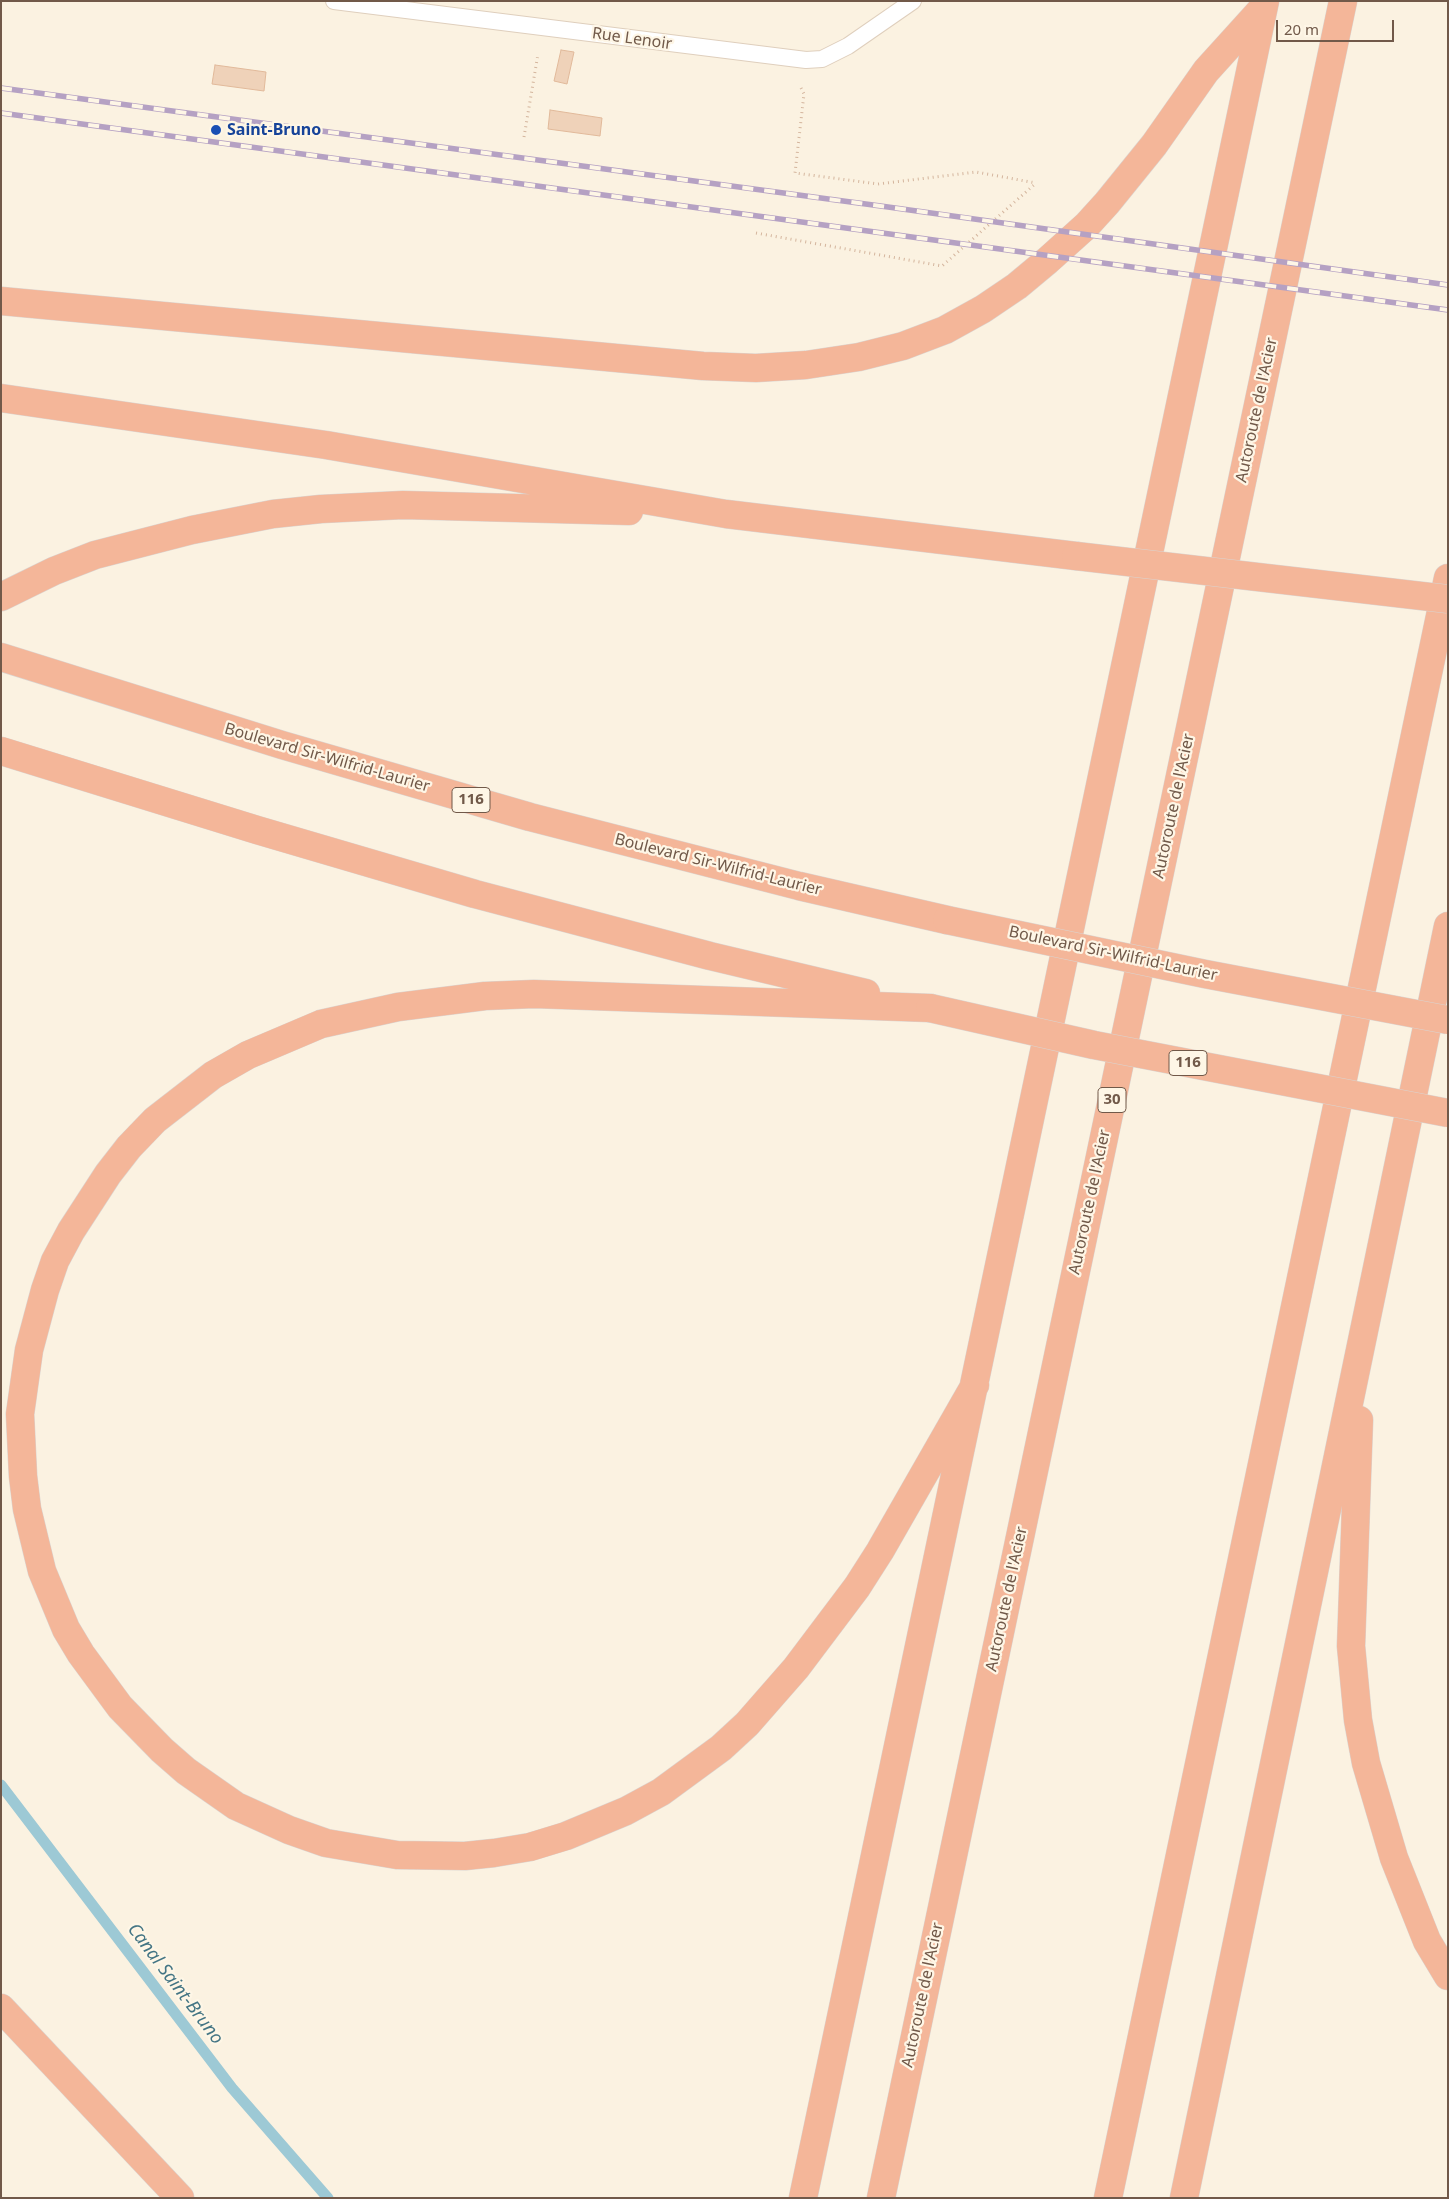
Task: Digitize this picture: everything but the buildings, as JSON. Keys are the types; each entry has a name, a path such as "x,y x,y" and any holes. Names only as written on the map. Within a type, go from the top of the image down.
{"highway":[{"name":"Autoroute de l'Acier","path":"881,2198 1343,1"},
{"path":"1,301 703,366 756,368 796,366 859,358 903,346 945,330 983,309 1017,286 1047,261 1108,203 1154,145 1206,71 1265,4"},
{"path":"803,2198 976,1385 1265,4"},
{"path":"1,398 326,445 726,514 1448,599"},
{"path":"1,597 70,565 140,542 273,514 362,506 726,514"},
{"path":"1108,2198 1448,578"},
{"name":"Boulevard Sir-Wilfrid-Laurier","path":"1,657 282,745 530,816 790,884 947,920 1204,974 1448,1020"},
{"name":"116","path":"1,751 257,830 475,894 710,956 1094,1045 1448,1113"},
{"path":"1184,2198 1448,926"},
{"path":"930,1008 534,994 485,996 398,1007 321,1024 284,1038 248,1055 213,1075 156,1120 129,1147 108,1174 71,1231 56,1261 45,1290 29,1350 20,1414 23,1476 29,1517 42,1571 66,1629 86,1662 120,1707 186,1771 236,1806 289,1830 326,1843 397,1855 465,1856 530,1847 566,1836 626,1811 661,1792 721,1748 747,1724 801,1662 857,1587 880,1551 976,1385"},
{"path":"1363,1336 1351,1646 1357,1712 1366,1763 1394,1858 1427,1941 1448,1976"},
{"path":"3,2008 180,2198"}],"lane":[{"name":"Rue Lenoir","path":"334,1 790,59 822,58 835,54 913,1"}],"path":[{"path":"524,137 542,27"},
{"path":"756,234 942,266 1036,184 976,172 878,184 795,174 804,94 790,59"}],"waterway":[{"name":"Canal Saint-Bruno","path":"1,1785 232,2088 328,2198"}],"railway":[{"path":"1,88 888,207 1448,285"},
{"path":"1,113 1448,310"}],"place":[{"name":"Saint-Bruno","path":"216,130"}]}
